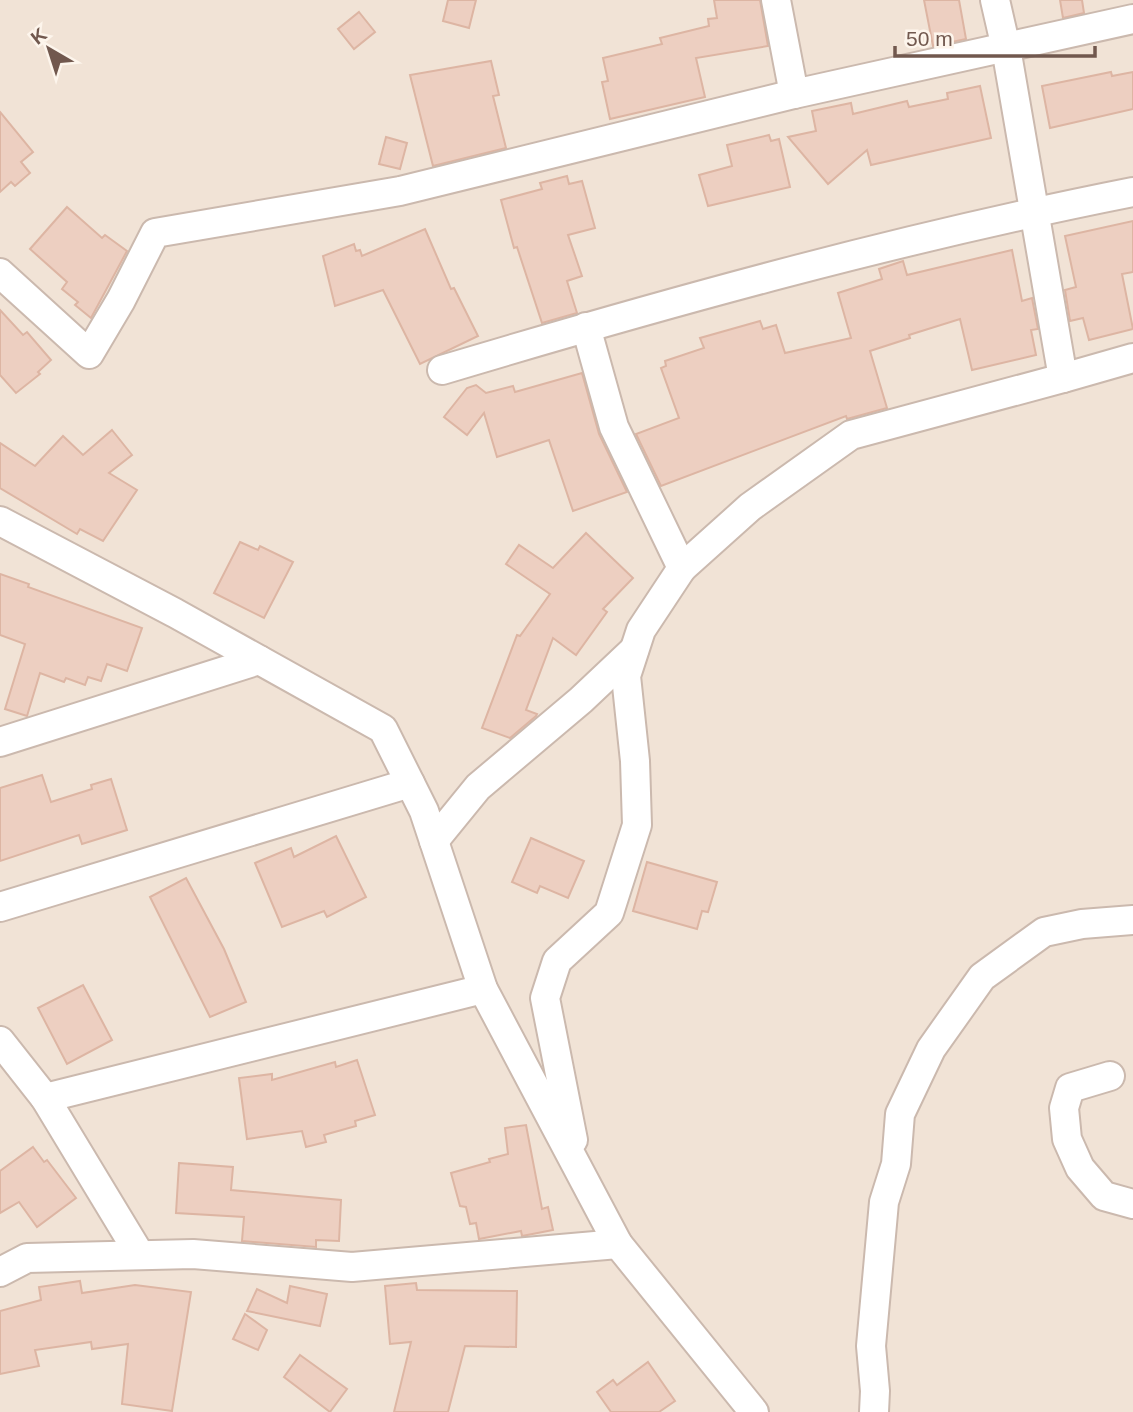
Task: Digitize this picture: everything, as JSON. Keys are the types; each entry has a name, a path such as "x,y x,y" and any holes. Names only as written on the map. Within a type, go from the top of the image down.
{"street":[{"path":"776,0 794,94"},
{"path":"995,0 1006,48 1063,378"},
{"path":"0,273 89,354 121,300 155,233 400,191 794,94 1133,19"},
{"path":"442,370 759,280 1034,212 1133,192"},
{"path":"586,327 614,427 682,568"},
{"path":"579,1171 545,998 557,961 609,913 637,825 635,761 626,676 640,630 682,568 750,507 851,435 1133,358"},
{"path":"0,521 383,729 424,811 483,989 618,1244 754,1412"},
{"path":"434,841 478,787 581,700 635,649"},
{"path":"0,742 259,660"},
{"path":"0,907 410,783"},
{"path":"874,1412 871,1346 884,1202 896,1164 901,1114 931,1049 982,977 1044,932 1082,924 1133,920"},
{"path":"45,1098 483,989"},
{"path":"0,1041 45,1098 140,1255"},
{"path":"1110,1076 1070,1088 1064,1108 1067,1139 1080,1168 1104,1196 1133,1204"},
{"path":"0,1272 27,1258 193,1254 352,1267 618,1244"}],"shaded area":[{"path":"0,0 1133,0 1133,1412 0,1412"}],"building":[{"path":"448,0 476,0 469,28 443,21"},
{"path":"714,0 760,0 768,46 696,58 705,97 610,119 602,82 608,81 603,58 662,44 660,38 709,26 708,19 717,18"},
{"path":"924,0 959,0 966,39 933,46"},
{"path":"1060,0 1082,0 1084,13 1063,18"},
{"path":"359,12 375,32 354,49 338,29"},
{"path":"491,61 499,95 493,96 506,148 433,166 410,75"},
{"path":"1111,72 1112,76 1133,72 1133,109 1050,128 1042,86"},
{"path":"980,86 991,138 871,165 867,150 828,184 788,137 816,131 812,111 851,103 853,114 907,101 909,107 948,99 947,93"},
{"path":"0,112 33,152 21,162 30,173 15,186 11,182 0,192"},
{"path":"769,135 771,141 779,139 790,187 708,206 699,175 732,166 727,145"},
{"path":"386,137 407,143 400,169 379,164"},
{"path":"567,176 569,184 582,181 595,228 568,235 582,276 567,281 577,313 542,323 517,247 514,248 501,200 542,189 540,183"},
{"path":"67,207 102,238 105,235 127,251 91,318 75,305 78,302 62,289 67,282 30,249"},
{"path":"1133,221 1133,272 1122,274 1133,329 1089,340 1083,318 1070,321 1065,290 1076,287 1065,236"},
{"path":"425,229 451,289 454,288 478,336 420,364 383,290 335,306 323,256 354,244 356,251 360,250 362,256"},
{"path":"1012,250 1022,301 1032,298 1038,329 1031,330 1036,355 972,370 960,319 909,335 910,338 870,351 887,408 847,419 846,416 661,486 636,434 679,418 661,368 666,366 665,361 704,348 700,338 760,321 763,329 776,325 785,353 851,338 838,293 882,279 879,269 903,261 907,275"},
{"path":"0,310 23,335 27,332 51,360 38,372 40,374 16,393 0,375"},
{"path":"582,373 599,434 627,492 573,511 549,440 497,457 484,413 467,435 444,417 467,388 476,385 486,393 513,386 515,392"},
{"path":"112,430 132,455 109,473 137,490 103,541 80,529 77,534 0,488 0,443 35,466 63,436 83,455"},
{"path":"586,533 633,578 603,609 607,612 576,655 553,638 526,710 537,714 536,716 510,738 482,728 517,635 520,636 550,594 506,564 519,545 553,568"},
{"path":"240,542 258,550 260,546 293,562 264,618 214,593"},
{"path":"0,574 29,584 28,587 142,628 127,671 107,664 101,681 88,677 85,685 66,678 64,682 40,673 27,716 5,709 25,644 0,635"},
{"path":"42,775 51,802 92,789 91,785 111,779 127,830 82,844 79,835 0,861 0,788"},
{"path":"336,836 366,897 327,917 324,911 282,927 255,863 291,848 294,857"},
{"path":"531,838 584,861 568,898 540,886 537,893 512,882"},
{"path":"647,862 717,882 708,912 702,911 697,929 633,911"},
{"path":"186,878 224,949 246,1002 210,1017 150,897"},
{"path":"83,985 112,1040 67,1064 38,1008"},
{"path":"357,1060 375,1115 355,1121 356,1126 324,1135 326,1142 306,1147 302,1131 247,1139 239,1078 272,1074 272,1080 335,1062 336,1067"},
{"path":"526,1125 542,1209 548,1207 553,1230 522,1236 521,1231 479,1239 476,1223 470,1224 466,1207 460,1206 451,1173 508,1154 505,1128"},
{"path":"33,1147 44,1162 47,1160 76,1198 37,1227 19,1202 0,1213 0,1171"},
{"path":"179,1163 233,1167 231,1190 341,1200 339,1241 316,1240 316,1247 242,1241 244,1217 176,1213"},
{"path":"80,1281 82,1293 135,1285 191,1292 172,1411 122,1404 128,1344 92,1349 91,1342 35,1350 39,1366 0,1374 0,1311 41,1300 39,1287"},
{"path":"416,1283 417,1290 517,1291 516,1347 465,1346 448,1412 394,1412 411,1342 390,1344 385,1286"},
{"path":"290,1286 327,1294 320,1326 247,1311 257,1289 287,1303"},
{"path":"245,1314 267,1330 258,1350 233,1339"},
{"path":"300,1355 347,1389 330,1412 284,1377"},
{"path":"648,1362 675,1401 659,1412 611,1412 597,1392 613,1380 617,1385"}]}
